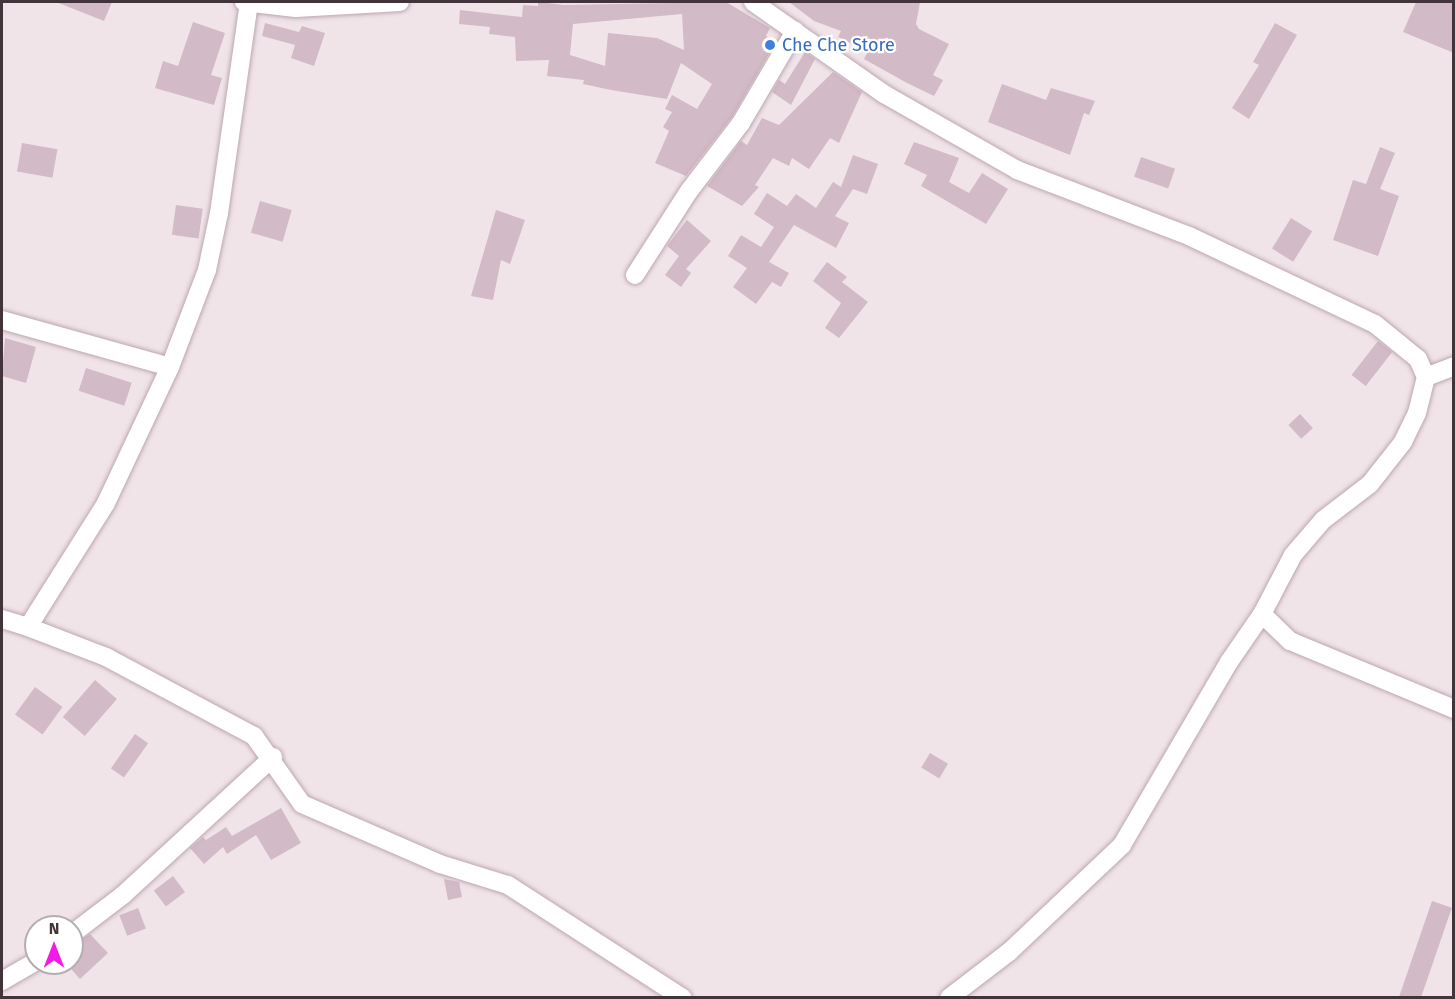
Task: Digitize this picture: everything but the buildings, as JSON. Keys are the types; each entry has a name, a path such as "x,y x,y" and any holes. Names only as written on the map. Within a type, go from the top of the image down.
{"street":[{"path":"28,627 106,503 170,368 207,270 219,213 247,2 296,8 400,2"},
{"path":"753,2 884,94 1017,170 1189,236 1375,324 1418,359 1426,377 1417,413 1392,460 1370,484 1323,520 1293,555 1262,614 1229,662 1122,845 1009,952 949,998"},
{"path":"635,275 689,191 741,123 795,32"},
{"path":"2,320 170,368"},
{"path":"1426,377 1454,366"},
{"path":"1262,614 1290,641 1454,709"},
{"path":"2,619 106,657 226,719 254,736 273,757 288,788 302,804 440,864 508,885 683,998"},
{"path":"84,925 123,895 273,757"},
{"path":"2,981 24,968"}],"place":[{"name":"Che Che Store","path":"770,45"}]}
